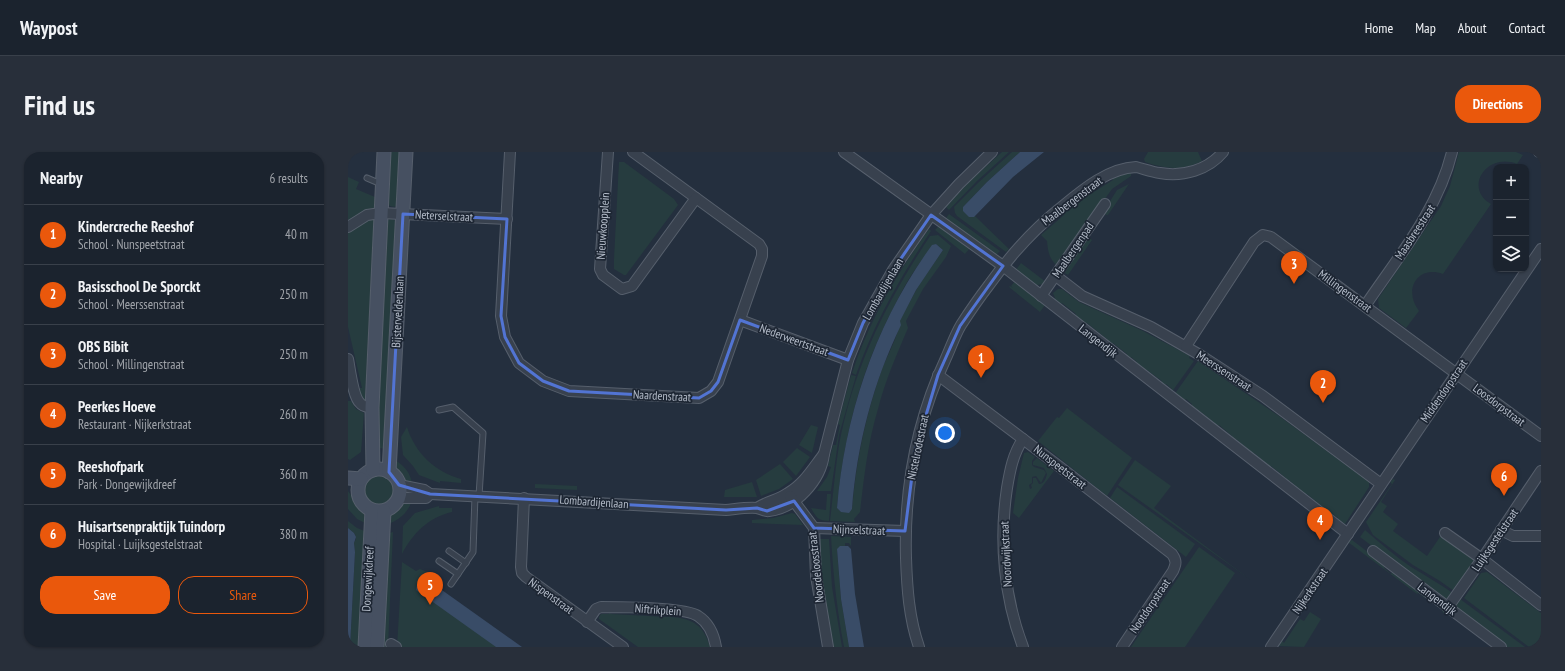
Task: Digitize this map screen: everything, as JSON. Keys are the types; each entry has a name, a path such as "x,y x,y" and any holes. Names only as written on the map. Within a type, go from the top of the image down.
{"street":[{"name":"Bijsterveldenlaan","path":"373,470 372,408 384,152"},
{"name":"Bijsterveldenlaan","path":"389,472 406,152"},
{"name":"Naardenstraat","path":"510,152 501,316 506,337 519,363 543,381 569,390 699,398 711,391 718,382 762,256 762,249 759,244 732,222 633,152"},
{"name":"Nieuwkoopplein","path":"608,152 600,269 603,275 622,289 632,286 696,198"},
{"name":"Langendijk","path":"844,152 1003,266 1348,534"},
{"name":"Lombardijenlaan","path":"399,492 424,490 430,494 726,510 757,508 767,511 781,509 791,497 814,480 821,469 848,360 863,323 893,270 930,215 992,152"},
{"name":"Maalbergenstraat","path":"1003,266 1022,243 1046,219 1072,198 1112,172 1136,167 1172,175 1188,173 1206,166 1223,152"},
{"name":"Maasbreestraat","path":"1365,306 1418,228 1437,197 1449,167 1452,152"},
{"name":"Maalbergenpad","path":"1041,296 1104,204"},
{"name":"Neterselstraat","path":"381,213 506,219"},
{"path":"348,227 367,215 381,213"},
{"name":"Millingenstraat","path":"1186,346 1254,242 1263,235 1271,237 1457,374"},
{"name":"Middendorpstraat","path":"1348,534 1541,249"},
{"name":"Nistelrodestraat","path":"919,647 907,595 905,531 909,486 922,419 938,375 960,326 1003,266"},
{"name":"Meerssenstraat","path":"1056,276 1082,296 1150,327 1186,346 1263,396 1381,484"},
{"name":"Nederweertstraat","path":"740,320 848,360"},
{"path":"348,360 359,403 365,407 372,408"},
{"name":"Loosdorpstraat","path":"1457,374 1541,436"},
{"name":"Nunspeetstraat","path":"938,375 1172,554 1176,564"},
{"name":"Noordwijkstraat","path":"1023,439 1014,454 1009,474 1003,532 1005,572 1010,605 1023,647"},
{"path":"373,470 384,470 389,472 397,480 399,492 392,506 378,510 362,504 353,491 354,479 373,470"},
{"name":"Luijksgestelstraat","path":"1448,607 1541,471"},
{"name":"Noordeloosstraat","path":"791,497 814,528 816,576 828,647"},
{"name":"Nispenstraat","path":"524,498 522,573 526,578 623,647"},
{"name":"Dongewijkdreef","path":"365,647 378,510"},
{"name":"Dongewijkdreef","path":"377,647 378,510"},
{"name":"Nijnselstraat","path":"814,528 905,531"},
{"path":"1501,530 1513,536 1541,536"},
{"path":"1445,533 1482,559 1541,605"},
{"name":"Nijkerkstraat","path":"1272,647 1348,534"},
{"name":"Langendijk","path":"1373,551 1501,647"},
{"name":"Nootdorpstraat","path":"1122,647 1173,572 1176,564"},
{"name":"Niftrikplein","path":"587,622 596,609 601,607 685,611 698,616 709,626 716,647"}],"lane":[{"path":"367,178 382,185"},
{"path":"439,410 453,407 483,433 473,552 451,584"},
{"path":"449,551 466,563"},
{"path":"439,561 458,574"}],"highlighted area":[{"path":"403,214 507,219 501,316 505,337 519,363 543,381 569,391 699,398 711,391 718,382 740,320 848,360 863,323 893,270 931,215 1003,266 960,326 938,375 915,452 905,531 814,528 794,501 767,511 757,508 726,510 430,494 399,485 389,472"}],"green space":[{"path":"387,152 404,152 399,205 395,207 386,203"},
{"path":"1002,152 1009,152 977,181 949,210 946,207 970,181"},
{"path":"1012,152 1020,152 987,182 963,207 964,211 969,216 975,216 1009,249 1006,252 957,216 954,207"},
{"path":"1148,152 1198,152 1202,161 1181,168 1160,166 1145,162 1144,159"},
{"path":"1459,152 1516,152 1523,155 1517,164 1506,162 1496,163 1488,167 1482,174 1479,181 1479,189 1483,197 1491,204 1443,274 1434,272 1426,273 1415,281 1412,295 1414,303 1419,311 1406,328 1379,308 1378,299 1441,206 1450,186"},
{"path":"619,162 624,162 674,199 678,205 626,275 614,269"},
{"path":"1131,172 1131,176 1112,189 1057,266 1049,255 1047,241 1041,235 1064,215 1062,212 1087,193 1089,195 1113,180 1112,177"},
{"path":"348,177 359,182 356,189 375,197 374,210 348,222"},
{"path":"1129,184 1108,215 1102,214 1117,190"},
{"path":"949,214 1000,251 996,255 946,218"},
{"path":"374,218 365,400 362,399 358,388 362,388 348,327 348,231 364,221"},
{"path":"392,219 398,222 386,449 379,448 374,429 387,220"},
{"path":"939,226 970,248 965,254 935,230"},
{"path":"929,229 931,231 909,265 880,318 856,375 852,373 875,316 895,280"},
{"path":"938,235 951,246 946,257 923,289 906,321 908,328 888,378 875,421 867,460 860,512 854,519 855,522 830,521 839,445 853,388 886,311 899,286 930,236","holes":["936,244 943,250 919,285 899,321 898,330 882,369 871,403 859,455 852,509 848,512 841,512 837,508 844,455 855,404 872,355 898,298 912,274 923,258"]},
{"path":"1086,236 1092,240 1068,275 1063,272 1067,268"},
{"path":"1021,263 1046,282 1035,287 1015,271"},
{"path":"1015,281 1045,305 1040,312 1009,287 1010,286 1013,288 1011,286"},
{"path":"1058,289 1062,289 1079,302 1143,331 1190,356 1189,358 1194,361 1170,393 1172,389 1166,384 1163,387 1160,385 1162,381 1147,370 1145,373 1135,365 1137,362 1131,357 1128,360 1125,357 1127,354 1113,343 1110,346 1105,342 1107,339 1087,323 1085,326 1074,317 1076,314 1062,303 1060,306 1053,301 1055,298 1053,293"},
{"path":"1198,361 1279,416 1369,482 1369,487 1345,524 1320,506 1290,481 1289,482 1254,453 1253,454 1236,439 1235,440 1219,425 1218,426 1201,412 1199,415 1190,408 1192,404 1186,399 1183,402 1174,395"},
{"path":"851,375 856,376 839,435 831,491 817,491 827,477 831,467 828,466 833,445 836,445 840,425 838,424"},
{"path":"348,401 351,401 356,409 364,413 361,452 350,460 348,459"},
{"path":"1067,408 1132,458 1107,496 1038,441 1057,417 1059,418"},
{"path":"811,425 818,427 812,453 799,445"},
{"path":"407,427 415,445 427,460 443,472 461,479 461,483 440,481 440,483 419,475 403,455 401,437"},
{"path":"797,448 810,457 796,476 783,462"},
{"path":"1028,452 1035,457 1032,461 1032,465 1044,470 1046,473 1041,483 1036,476 1032,477 1032,483 1029,485 1030,489 1032,488 1031,485 1033,483 1033,478 1036,478 1039,484 1041,484 1047,474 1044,468 1033,465 1033,462 1037,458 1054,471 1019,518 1013,513 1018,478 1024,453"},
{"path":"393,459 406,469 412,484 401,477 395,467"},
{"path":"1135,460 1171,486 1154,508 1251,580 1118,485"},
{"path":"780,464 793,479 779,489 761,496 756,480"},
{"path":"379,476 390,480 394,491 390,502 379,506 368,502 364,491 368,480"},
{"path":"1393,479 1395,480 1381,502 1387,506 1383,512 1398,524 1393,531 1427,556 1442,534 1476,557 1454,591 1413,565 1373,535 1366,522 1392,484 1390,482"},
{"path":"752,482 757,497 724,497 725,490"},
{"path":"535,484 577,486 577,490 535,488"},
{"path":"1117,487 1195,544 1186,557 1110,498"},
{"path":"348,491 364,514 367,524 357,519 348,509"},
{"path":"827,494 831,494 829,521 818,518 811,508 826,510"},
{"path":"405,503 411,503 405,513 388,524 390,515"},
{"path":"439,506 439,508 452,508 452,512 436,518 422,527 411,539 402,554 403,526 415,513"},
{"path":"792,513 795,514 803,525 752,523 752,520 773,518"},
{"path":"348,521 357,528 367,532 362,647 350,647 355,552 354,543 356,539 355,534 348,528"},
{"path":"1365,530 1405,563 1454,594 1444,600 1360,537"},
{"path":"393,532 388,647 380,647 389,533"},
{"path":"831,536 851,537 851,546 849,543 845,543 845,546 841,546 837,550 841,599 849,647 844,647 836,592"},
{"path":"819,539 829,539 832,587 842,647 831,647 826,620 820,566"},
{"path":"1352,540 1381,562 1380,564 1382,562 1386,565 1384,568 1391,574 1393,571 1446,610 1444,614 1441,609 1418,593 1417,594 1348,542"},
{"path":"1199,547 1235,573 1185,647 1131,647"},
{"path":"402,562 416,571 420,569 427,572 424,578 520,647 397,647"},
{"path":"1487,572 1541,613 1541,647 1529,647 1464,598 1481,573"},
{"path":"1460,599 1525,647 1507,647 1454,607"},
{"path":"1310,612 1321,619 1304,647 1278,646 1282,641 1284,643 1300,619 1304,621"},
{"path":"609,613 669,616 691,621 701,628 710,647 638,647 599,619 601,614"}],"water":[{"path":"1020,152 1044,152 1013,177 974,217 969,217 963,211 963,207 987,182"},
{"path":"936,244 943,250 916,290 900,321 901,325 882,369 862,438 854,485 852,509 849,513 841,512 837,508 847,438 866,370 879,337 895,305 912,275 932,245"},
{"path":"348,528 356,537 354,543 355,552 350,647 348,647"},
{"path":"840,546 848,546 851,549 855,594 864,647 849,647 841,599 837,549"},
{"path":"425,578 522,647 496,647 416,590 418,582"}],"place":[{"name":"OBS Bibit","path":"1294,284"},
{"name":"Kindercreche Reeshof","path":"981,378"},
{"name":"Basisschool De Sporckt","path":"1323,403"},
{"name":"Huisartsenpraktijk Tuindorp","path":"1504,496"},
{"name":"Peerkes Hoeve","path":"1320,540"},
{"name":"Reeshofpark","path":"430,605"}]}
